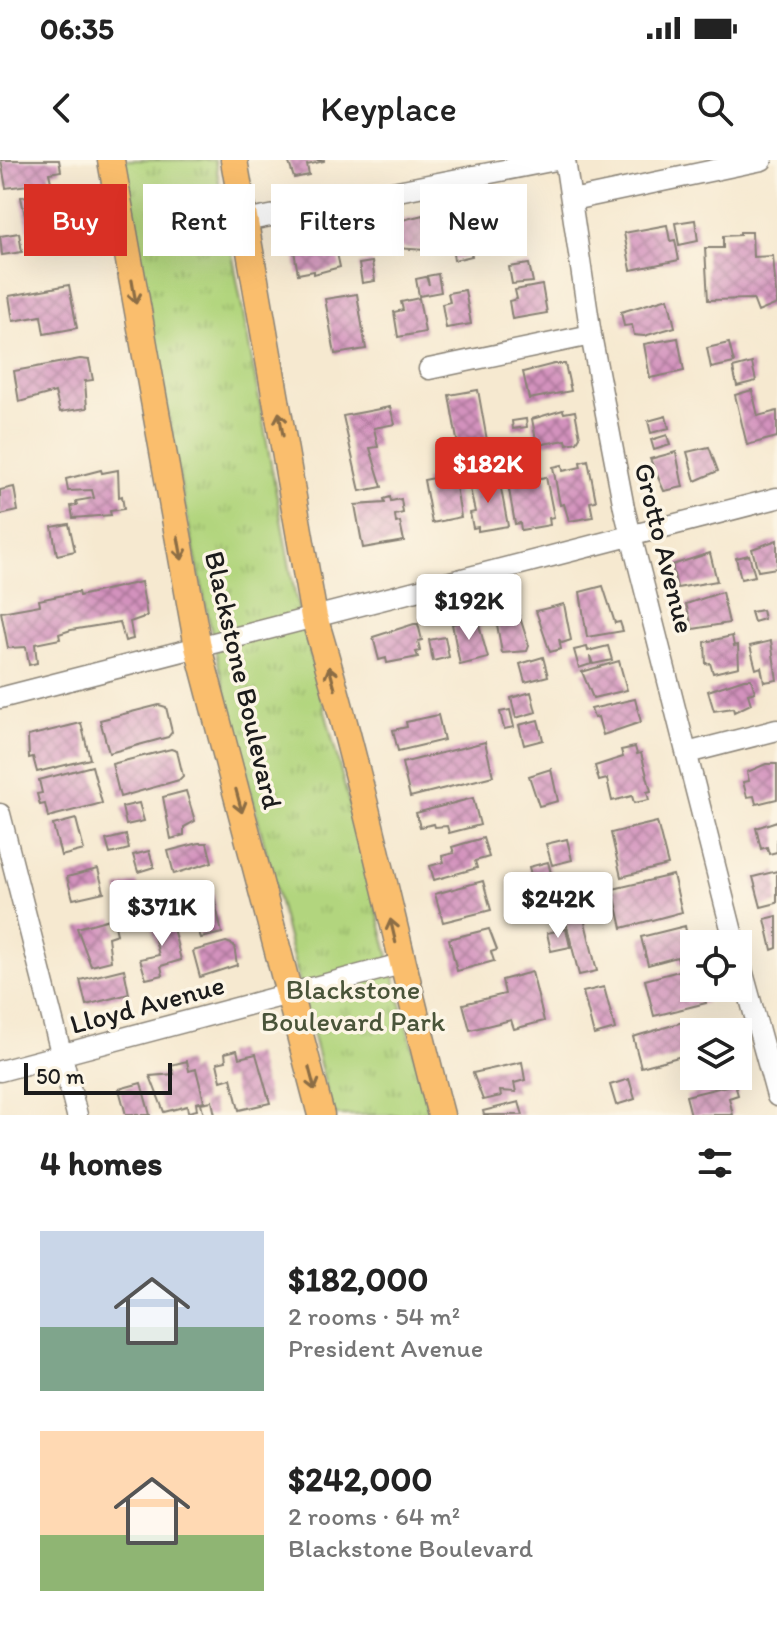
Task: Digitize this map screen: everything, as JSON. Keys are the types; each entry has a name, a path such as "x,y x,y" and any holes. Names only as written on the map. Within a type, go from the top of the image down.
{"main road":[{"name":"Blackstone Boulevard","path":"111,160 198,647 321,1115"},
{"path":"234,160 238,184"},
{"path":"251,256 314,617 332,677 441,1115"}],"street":[{"path":"255,219 556,160"},
{"name":"Grotto Avenue","path":"565,160 591,335 632,535 731,930"},
{"path":"572,200 762,160"},
{"path":"429,369 591,335"},
{"path":"0,698 777,498"},
{"path":"687,753 777,730"},
{"path":"0,814 77,1115"},
{"name":"Lloyd Avenue","path":"0,1071 401,964"},
{"path":"751,1002 777,1096"}],"green space":[{"name":"Blackstone Boulevard Park","path":"123,160 215,160 219,184 143,184 143,256 233,256 295,595 430,1115 333,1115 218,662 184,503"}],"building":[{"path":"1,160 59,160 61,171 49,173 51,182 6,188"},
{"path":"288,160 324,161 307,165 309,175 294,178"},
{"path":"420,216 420,250 404,249 404,220"},
{"path":"695,220 698,241 679,245 675,223"},
{"path":"667,225 670,241 675,240 679,260 631,270 624,233"},
{"path":"740,232 752,232 753,257 773,256 777,304 758,312 753,299 708,300 705,248 723,248 723,236 740,235"},
{"path":"19,233 22,252 2,255 0,236"},
{"path":"295,256 338,256 340,267 314,274 314,271 298,274"},
{"path":"372,262 375,281 362,283 359,264"},
{"path":"529,264 533,282 512,284 509,267"},
{"path":"438,274 441,292 419,296 416,279 426,277 429,285 427,276"},
{"path":"69,285 77,328 44,334 41,316 13,321 9,296"},
{"path":"542,285 547,313 512,319 509,301 517,299 515,290"},
{"path":"465,290 471,324 446,328 442,304 450,302 448,293"},
{"path":"357,294 366,349 335,354 325,299"},
{"path":"419,298 425,332 398,337 394,312 403,310 401,302"},
{"path":"668,298 675,327 644,336 634,335 632,325 624,326 621,312"},
{"path":"678,338 684,371 650,378 644,344"},
{"path":"729,343 734,363 711,368 707,348"},
{"path":"89,360 93,380 85,381 87,408 60,412 55,392 19,402 14,371"},
{"path":"752,363 756,381 737,386 733,368"},
{"path":"565,364 571,391 529,399 523,372"},
{"path":"478,390 488,446 459,451 449,395"},
{"path":"752,390 758,416 777,411 777,437 747,445 735,395"},
{"path":"390,407 395,424 374,428 378,447 370,448 382,487 360,491 343,416"},
{"path":"563,410 564,413 575,411 580,437 577,442 567,444 566,440 537,445 532,419"},
{"path":"666,416 669,428 651,433 648,421"},
{"path":"526,419 527,427 513,429 512,421"},
{"path":"667,435 670,445 654,450 651,440"},
{"path":"709,447 718,471 695,481 687,452"},
{"path":"676,452 683,487 664,491 650,459"},
{"path":"588,460 596,501 590,502 593,517 569,521 564,504 560,505 553,467 562,465 563,471 581,467 580,462"},
{"path":"101,470 102,473 118,470 119,497 122,496 124,509 110,511 111,515 73,518 71,506 77,505 76,501 94,498 92,490 68,491 66,479"},
{"path":"454,474 461,517 432,523 424,480"},
{"path":"546,477 554,517 549,518 550,525 521,530 520,523 515,524 508,484"},
{"path":"499,478 508,526 478,531 478,527 473,528 470,513 475,512 469,484"},
{"path":"14,487 18,511 0,515 0,490"},
{"path":"390,497 391,501 401,499 403,513 395,515 396,523 400,522 404,541 363,548 355,505 385,503 384,499"},
{"path":"69,524 75,551 57,555 52,527"},
{"path":"777,540 777,568 758,571 752,549"},
{"path":"710,553 717,581 677,588 672,565"},
{"path":"749,555 755,576 741,579 736,558"},
{"path":"141,582 147,616 130,622 133,639 125,641 120,622 71,630 59,634 60,639 35,644 37,663 29,665 26,647 8,648 1,612 40,605 39,600 78,592 79,596"},
{"path":"603,586 615,623 620,622 623,631 587,637 580,592"},
{"path":"722,592 729,623 693,629 686,604"},
{"path":"564,604 571,640 562,643 559,639 561,649 550,652 536,611"},
{"path":"517,608 529,646 527,651 502,653 495,613"},
{"path":"762,610 764,619 754,622 751,612"},
{"path":"477,618 488,658 460,665 452,624"},
{"path":"418,624 422,640 418,641 418,657 387,663 386,658 379,660 373,637"},
{"path":"732,636 734,646 738,645 739,667 713,673 710,663 706,664 705,642"},
{"path":"445,637 449,657 433,661 429,640"},
{"path":"771,641 777,680 764,682 761,667 756,669 750,646"},
{"path":"608,646 612,660 593,664 590,656 591,664 579,668 574,650 587,647 588,651"},
{"path":"543,657 548,676 525,682 520,664"},
{"path":"619,661 627,690 593,698 582,672"},
{"path":"751,679 755,692 748,694 751,704 734,712 733,708 714,711 708,691"},
{"path":"531,692 536,712 516,718 511,698"},
{"path":"635,699 641,722 603,735 598,717 594,718 591,709"},
{"path":"159,705 166,707 172,732 168,737 109,753 100,720"},
{"path":"510,710 514,727 504,729 500,712"},
{"path":"438,715 444,740 398,751 393,730 407,727 406,722"},
{"path":"538,720 543,740 524,745 519,725"},
{"path":"81,723 90,759 37,772 33,757 29,758 28,736"},
{"path":"485,742 493,776 410,797 402,763"},
{"path":"635,747 637,754 641,753 651,791 647,792 649,800 634,803 632,796 612,801 607,779 599,781 595,766 623,757 621,750"},
{"path":"171,749 177,751 183,776 179,780 120,797 112,764"},
{"path":"766,764 777,764 777,799 756,804 754,796 747,797 743,782 749,781 747,772"},
{"path":"92,766 102,803 48,817 45,804 40,805 37,794 42,793 39,780"},
{"path":"551,769 558,801 539,806 529,776"},
{"path":"186,791 195,821 184,827 184,835 171,839 163,797"},
{"path":"473,798 480,825 449,833 447,826 435,827 434,824 420,827 416,813"},
{"path":"139,803 144,821 126,825 122,807"},
{"path":"76,819 84,850 61,856 53,825"},
{"path":"777,821 777,852 769,854 767,847 761,849 756,828"},
{"path":"657,822 668,865 621,877 611,833"},
{"path":"126,835 129,849 110,854 106,840"},
{"path":"483,838 489,857 475,861 477,868 434,880 430,866 444,862 442,856 454,853 452,847"},
{"path":"567,839 572,860 552,865 546,844"},
{"path":"207,843 212,862 174,874 168,851"},
{"path":"149,851 154,867 138,872 133,855"},
{"path":"548,862 553,881 534,886 529,867"},
{"path":"98,869 104,892 73,899 67,877"},
{"path":"777,871 777,903 761,907 753,877"},
{"path":"673,875 682,912 622,928 613,889"},
{"path":"483,881 491,910 443,922 435,894"},
{"path":"137,882 142,900 122,906 117,888"},
{"path":"213,893 222,933 201,938 195,921 184,920 177,899"},
{"path":"581,906 597,971 579,975 563,910"},
{"path":"142,914 144,921 130,925 128,917"},
{"path":"170,916 181,960 161,966 163,975 146,979 140,959 159,955 150,921"},
{"path":"777,916 777,948 772,950 765,919"},
{"path":"113,918 117,934 108,937 111,961 91,966 77,928"},
{"path":"685,926 686,930 680,930 680,964 677,957 648,965 641,937"},
{"path":"489,929 497,950 491,952 494,961 457,971 449,939"},
{"path":"566,929 570,947 551,951 547,933"},
{"path":"226,942 234,945 237,965 200,977 193,951"},
{"path":"124,969 129,994 86,1005 80,980"},
{"path":"680,971 680,1002 706,1003 654,1016 645,980"},
{"path":"532,972 544,1021 514,1029 511,1020 470,1030 463,1004 505,994 502,980"},
{"path":"604,987 615,1029 594,1035 583,992"},
{"path":"680,1023 680,1057 641,1067 633,1037"},
{"path":"237,1050 239,1058 256,1054 270,1103 239,1110 231,1078 221,1081 217,1063 226,1061 225,1053"},
{"path":"187,1061 189,1071 196,1069 204,1101 196,1103 197,1110 188,1112 187,1106 164,1112 150,1076 174,1074 171,1065"},
{"path":"522,1062 525,1080 514,1083 516,1092 500,1091 501,1096 483,1100 473,1073"},
{"path":"629,1079 635,1099 616,1105 610,1085"},
{"path":"141,1083 150,1115 126,1115 119,1089"},
{"path":"710,1090 737,1090 738,1095 729,1098 733,1115 691,1115 686,1096"},
{"path":"212,1101 215,1115 204,1115 201,1103"},
{"path":"519,1102 523,1115 484,1115 483,1111"}]}
